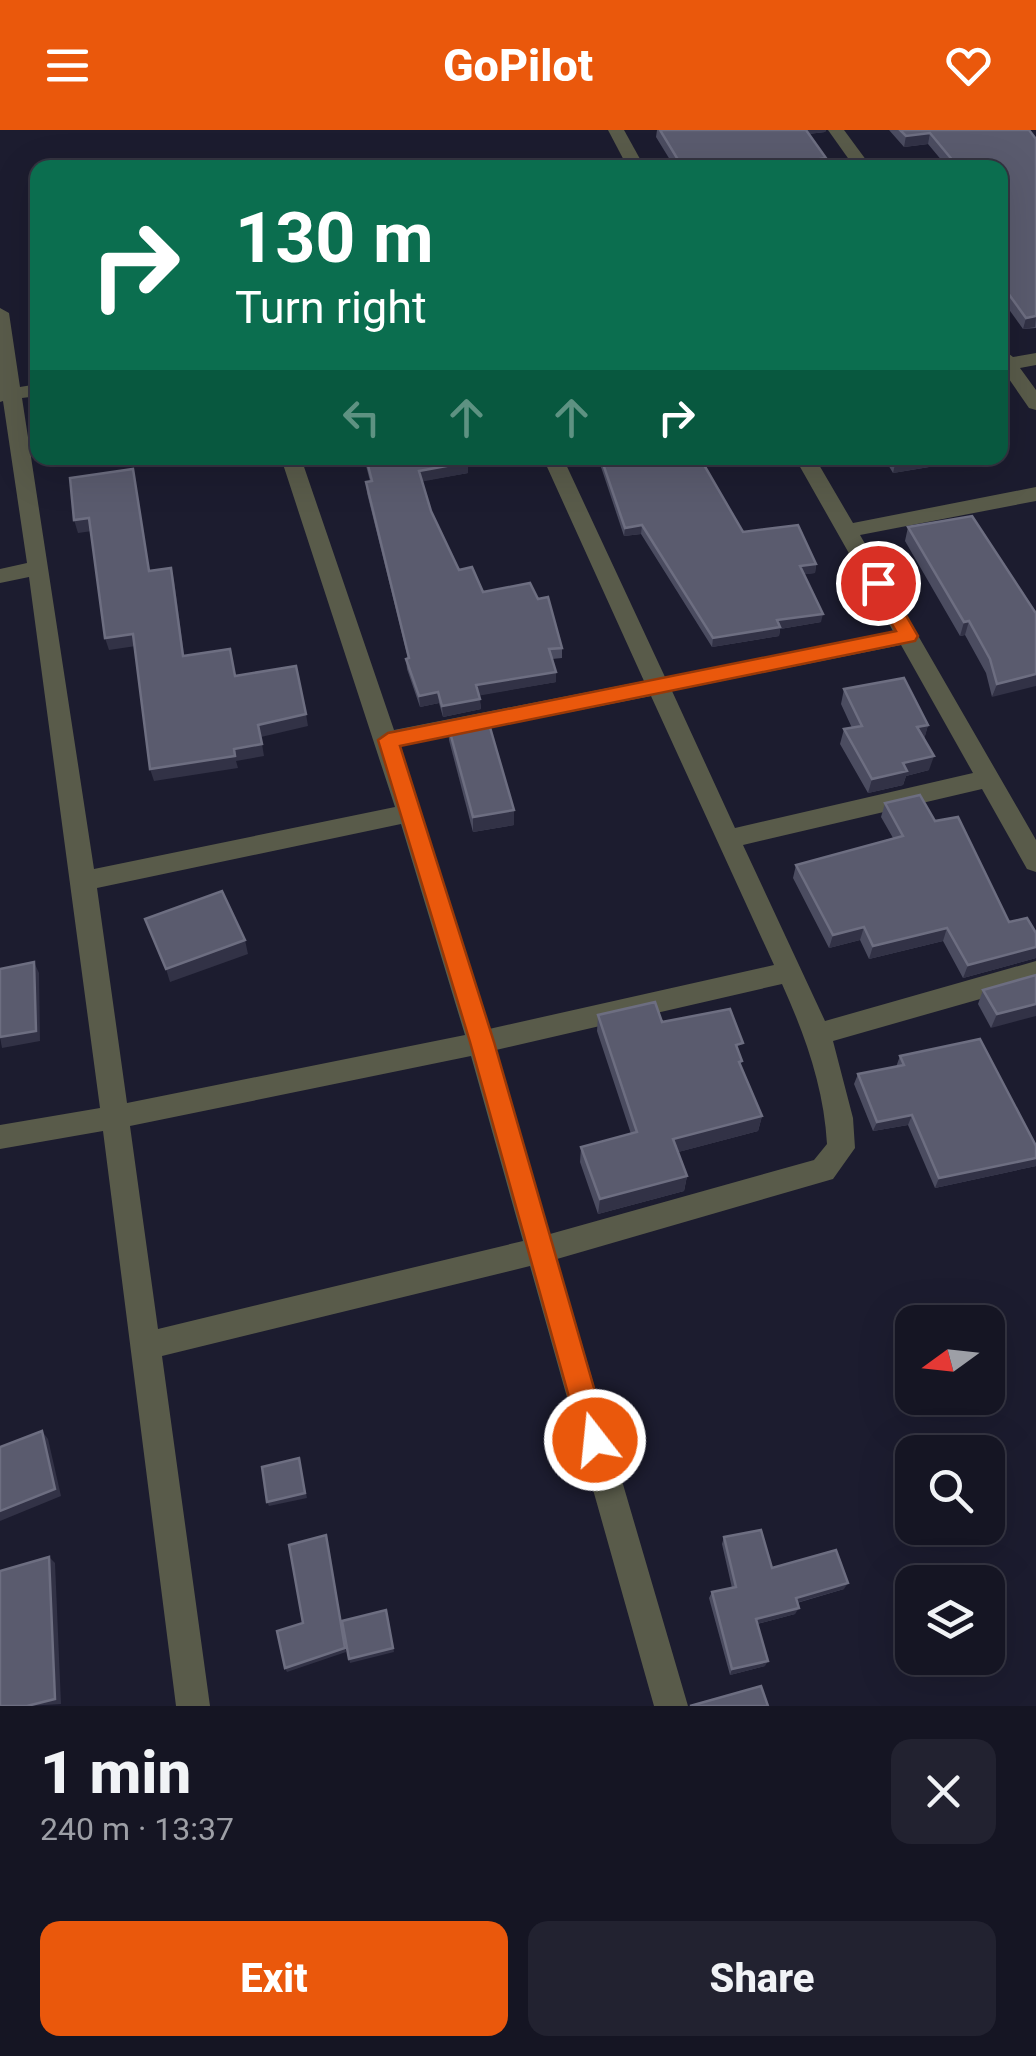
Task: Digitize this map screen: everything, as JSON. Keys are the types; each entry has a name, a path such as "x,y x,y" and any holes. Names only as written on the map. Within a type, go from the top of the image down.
{"street":[{"path":"616,130 633,160"},
{"path":"836,130 858,160"},
{"path":"0,313 5,395 39,568 84,881 193,1706"},
{"path":"1008,358 1036,359"},
{"path":"1008,364 1036,404"},
{"path":"5,395 30,391"},
{"path":"293,465 388,740 482,1042 671,1706"},
{"path":"146,1346 540,1250 823,1170 841,1148 839,1118 818,1034 556,465"},
{"path":"808,465 1036,862"},
{"path":"847,530 1036,494"},
{"path":"0,576 39,568"},
{"path":"388,740 908,636"},
{"path":"729,839 989,778"},
{"path":"84,881 410,814"},
{"path":"0,1138 113,1119 482,1042 790,972"},
{"path":"818,1034 1036,972"}],"building":[{"path":"660,130 806,130 826,158 814,160 678,160"},
{"path":"900,130 1029,130 1036,139 1036,316 1026,318 1008,293 1008,160 952,160 930,133 906,136"},
{"path":"368,465 452,465 419,471 431,511 459,570 472,567 483,592 530,583 538,599 548,597 562,648 549,649 556,672 476,685 480,699 442,706 438,692 419,696 406,659 409,658 366,482 372,481"},
{"path":"603,465 704,465 743,532 798,525 816,564 800,566 823,614 777,620 780,627 713,638 642,525 625,528"},
{"path":"133,469 149,571 171,568 183,656 230,649 235,676 296,666 306,714 258,725 262,744 234,749 235,756 150,769 133,634 105,638 89,518 74,520 70,478"},
{"path":"972,516 1036,612 1036,674 997,684 990,659 969,621 964,622 908,527"},
{"path":"904,678 928,725 917,727 934,756 903,763 907,771 872,779 844,729 862,726 844,689"},
{"path":"487,717 514,810 473,817 448,725"},
{"path":"920,795 935,821 958,817 1009,922 1027,918 1036,933 1036,947 968,965 947,928 873,946 864,927 833,935 796,865 903,836 885,803"},
{"path":"222,891 245,940 166,969 145,919"},
{"path":"34,962 36,1031 0,1037 0,969"},
{"path":"1036,975 1036,1004 997,1014 983,990"},
{"path":"655,1002 662,1022 730,1009 743,1043 736,1045 742,1061 739,1062 762,1116 673,1139 687,1176 600,1199 581,1147 637,1132 598,1015"},
{"path":"980,1039 1036,1146 1036,1158 939,1178 912,1115 877,1122 858,1074 904,1065 900,1056"},
{"path":"42,1431 55,1489 0,1511 0,1447"},
{"path":"299,1458 305,1493 267,1502 262,1467"},
{"path":"761,1530 772,1568 836,1550 848,1583 796,1598 799,1608 756,1619 768,1661 732,1669 712,1592 736,1587 724,1537"},
{"path":"326,1535 345,1648 285,1668 277,1631 303,1623 289,1545"},
{"path":"49,1557 55,1699 27,1706 0,1706 0,1571"},
{"path":"386,1610 393,1648 349,1659 342,1621"},
{"path":"761,1686 768,1706 690,1706"}],"route":[{"path":"595,1440 482,1042 388,740 908,636 878,583"}]}
